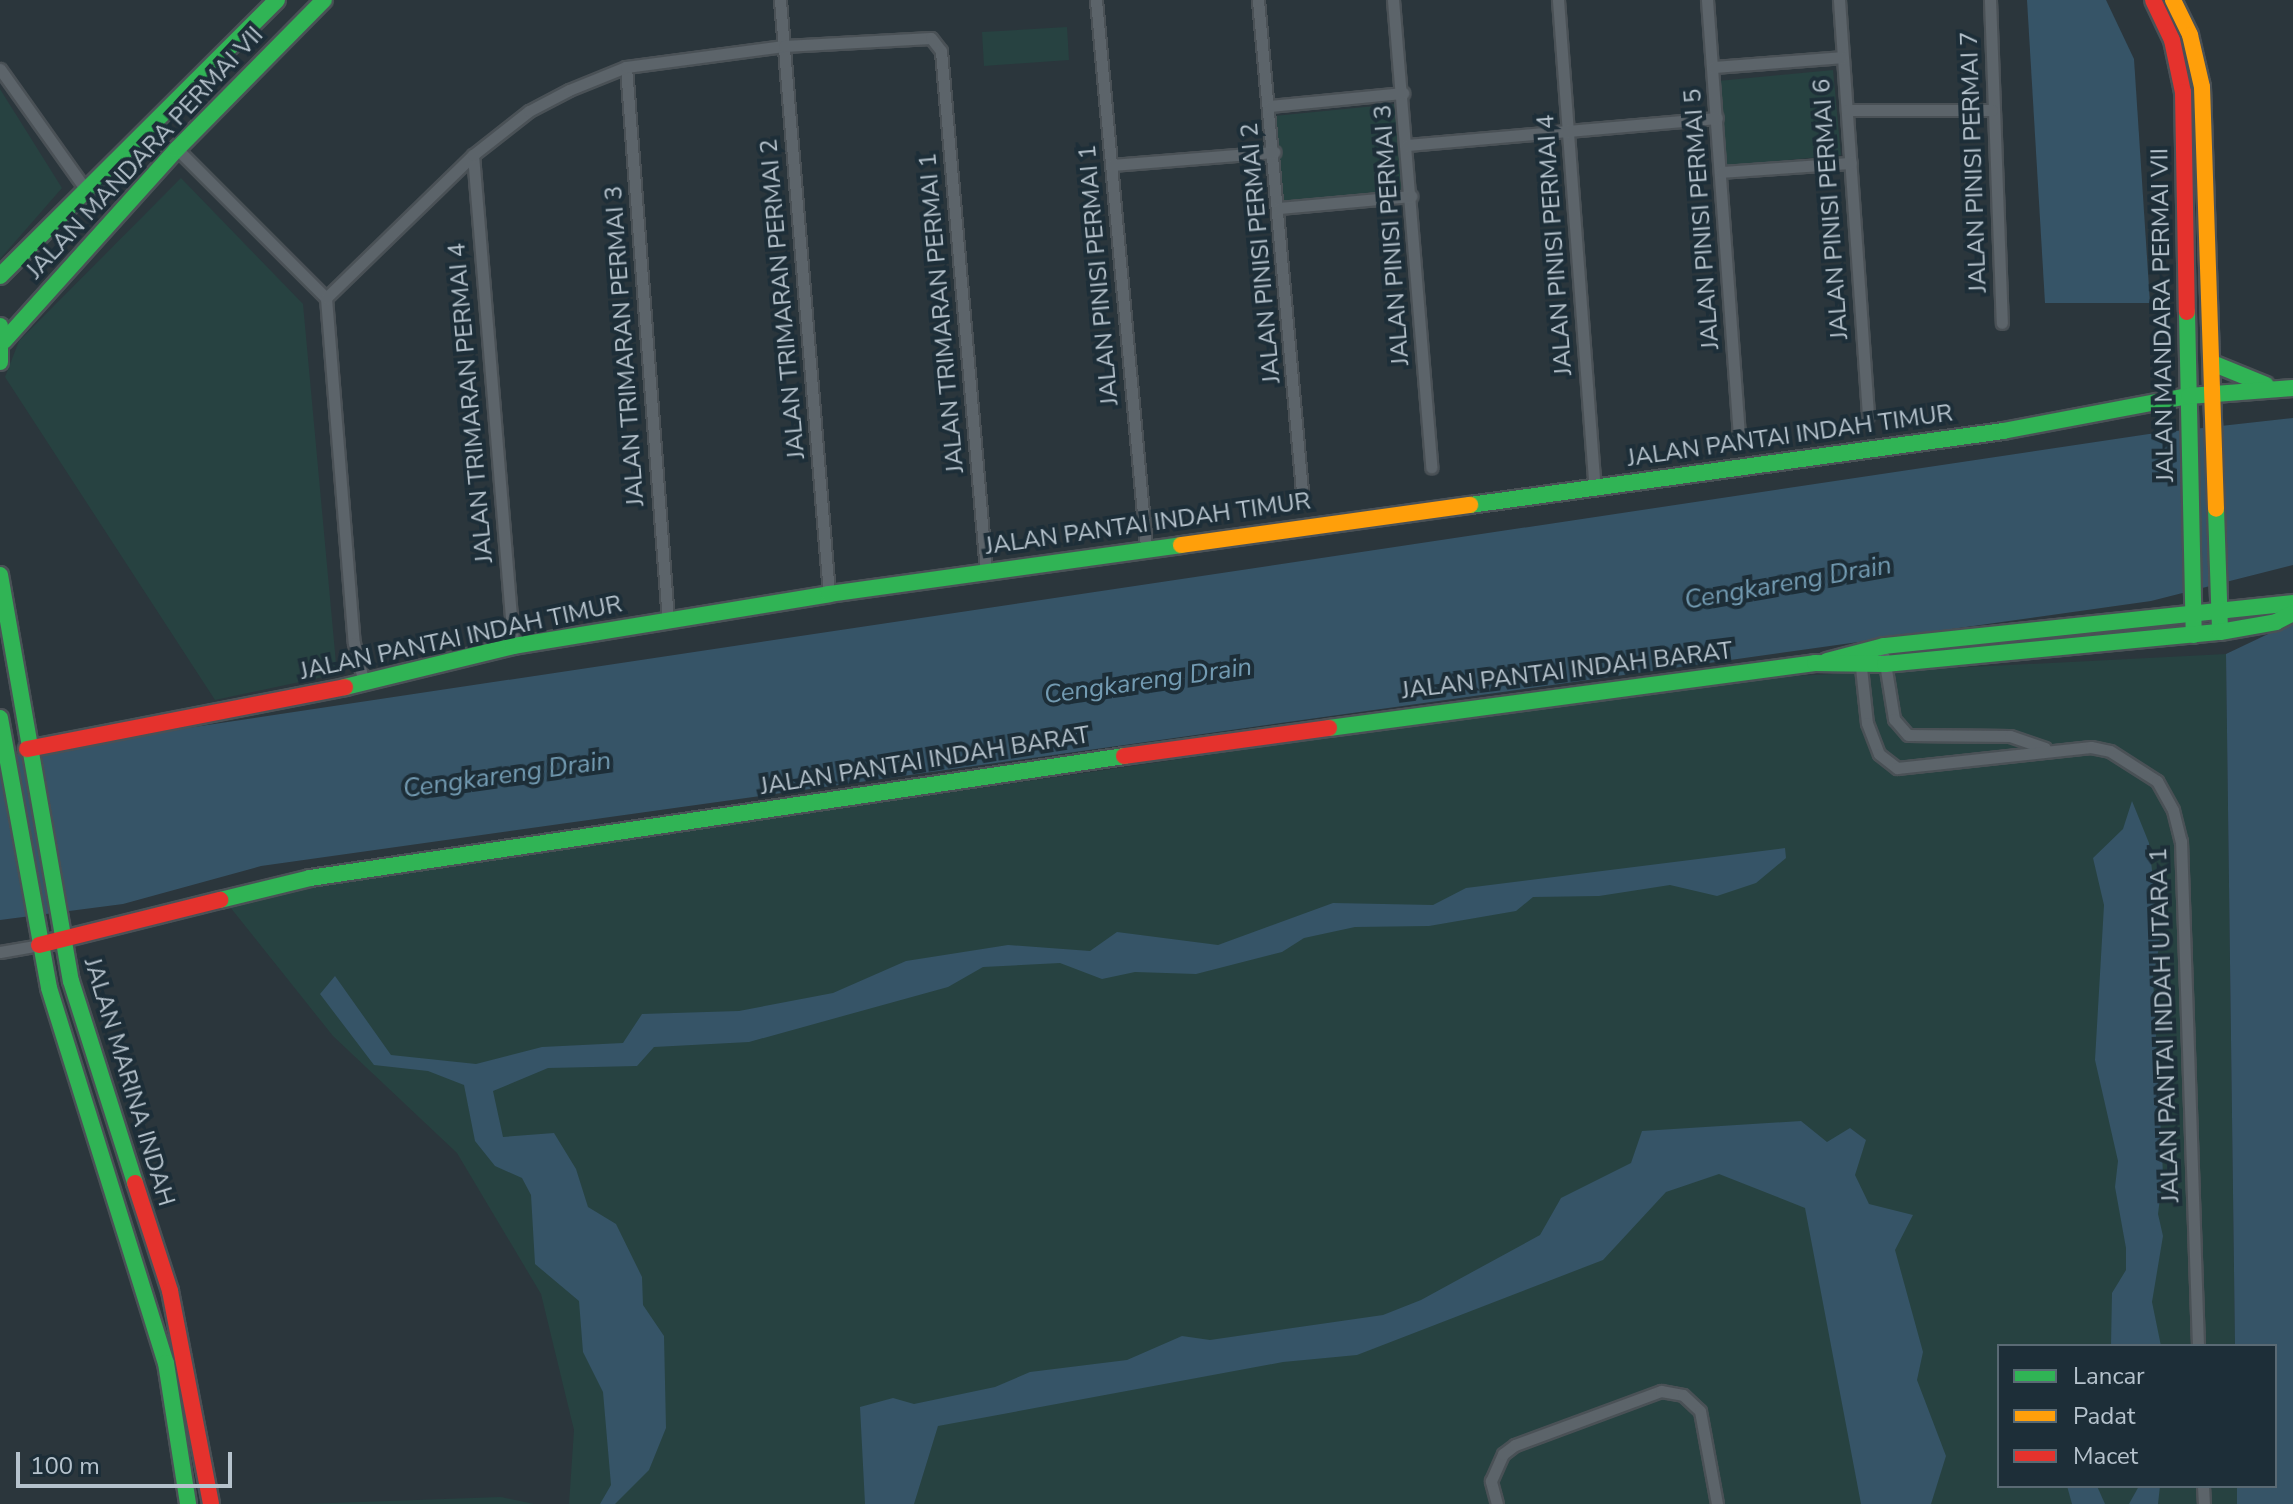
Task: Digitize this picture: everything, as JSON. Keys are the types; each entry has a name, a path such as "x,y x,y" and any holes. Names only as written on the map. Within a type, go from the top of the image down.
{"street":[{"name":"JALAN MANDARA PERMAI VII","path":"0,276 88,193 277,0"},
{"name":"JALAN MANDARA PERMAI VII","path":"2,334 177,149 324,0"},
{"name":"JALAN TRIMARAN PERMAI 2","path":"780,0 829,594"},
{"name":"JALAN PINISI PERMAI 1","path":"1096,0 1146,546"},
{"name":"JALAN PINISI PERMAI 2","path":"1258,0 1270,106 1303,502"},
{"name":"JALAN PINISI PERMAI 3","path":"1393,0 1403,93 1431,467"},
{"name":"JALAN PINISI PERMAI 4","path":"1558,0 1595,487"},
{"name":"JALAN PINISI PERMAI 5","path":"1707,0 1739,436"},
{"name":"JALAN PINISI PERMAI 6","path":"1839,0 1868,416"},
{"name":"JALAN PINISI PERMAI 7","path":"1990,0 2002,323"},
{"name":"JALAN MANDARA PERMAI VII","path":"2153,0 2172,40 2183,92 2194,635"},
{"name":"JALAN MANDARA PERMAI VII","path":"2173,0 2190,35 2202,87 2220,632"},
{"name":"JALAN TRIMARAN PERMAI 1","path":"784,46 923,37 931,38 941,51 986,571"},
{"path":"326,298 473,155 529,111 626,67 784,46"},
{"path":"1713,67 1842,57"},
{"name":"JALAN TRIMARAN PERMAI 3","path":"626,67 668,620"},
{"path":"0,69 88,193"},
{"path":"1270,106 1403,93"},
{"path":"1847,110 1992,110"},
{"path":"1407,145 1569,134 1717,118"},
{"path":"177,149 326,298 354,643 364,683"},
{"path":"1111,165 1274,152"},
{"name":"JALAN TRIMARAN PERMAI 4","path":"473,155 513,646"},
{"path":"1721,172 1851,163"},
{"path":"1279,208 1411,196"},
{"path":"0,362 2,334"},
{"name":"JALAN PANTAI INDAH TIMUR","path":"2212,363 2245,380 2288,388"},
{"name":"JALAN PANTAI INDAH TIMUR","path":"27,749 364,683 513,646 829,594 1146,546 2003,431 2189,396 2288,388"},
{"name":"JALAN MARINA INDAH","path":"0,575 62,942 71,981 170,1291 187,1359 211,1504"},
{"name":"JALAN PANTAI INDAH BARAT","path":"39,945 62,942 310,878 1122,755 1860,658 1884,646 2293,603"},
{"name":"JALAN PANTAI INDAH BARAT","path":"1860,658 1885,664 2194,635 2276,622 2293,613"},
{"name":"JALAN PANTAI INDAH UTARA 1","path":"1884,646 1894,719 1908,735 2010,736 2045,748 2110,751 2157,781 2181,841 2198,1344"},
{"name":"JALAN PANTAI INDAH UTARA 1","path":"1860,658 1867,723 1879,754 1897,768 2016,759 2045,748"},
{"name":"JALAN MARINA INDAH","path":"1,728 49,988 169,1375 188,1504"},
{"path":"0,952 39,945"},
{"path":"49,988 56,978 71,981"},
{"path":"147,1298 170,1291"},
{"path":"1497,1504 1491,1481 1503,1454 1515,1445 1661,1391 1683,1395 1700,1411 1717,1504"}],"green space":[{"path":"1067,27 1069,60 984,66 982,32"},
{"path":"1833,70 1841,155 1726,166 1718,81"},
{"path":"0,89 62,188 0,259"},
{"path":"1395,104 1404,189 1283,202 1274,116"},
{"path":"181,178 303,304 337,674 215,700 5,377 19,341"},
{"path":"2226,654 2235,1344 1997,1344 1997,1488 2237,1488 2237,1504 569,1504 574,1430 541,1294 457,1153 333,1036 226,902 378,875 1735,679"},
{"path":"501,1497 534,1504 303,1504"}],"water":[{"path":"2027,0 2106,0 2134,59 2150,303 2045,303"},
{"name":"Cengkareng Drain","path":"2293,418 2293,565 2151,601 261,866 123,904 0,920 0,756 2149,434"},
{"path":"2293,622 2293,1504 2237,1504 2237,1488 2277,1488 2277,1344 2235,1344 2226,654"},
{"path":"2132,801 2149,843 2160,943 2153,976 2163,1174 2158,1214 2163,1236 2152,1302 2161,1344 2111,1344 2112,1293 2126,1270 2126,1248 2115,1187 2118,1161 2095,1060 2104,905 2093,858 2123,829"},
{"path":"1785,848 1786,858 1756,883 1717,896 1670,885 1599,896 1533,897 1516,911 1429,926 1355,927 1304,938 1282,952 1196,974 1135,972 1102,979 1060,963 983,967 948,987 749,1042 654,1047 637,1066 548,1068 493,1091 503,1137 554,1133 576,1169 588,1207 616,1224 642,1277 643,1305 664,1336 666,1428 649,1470 615,1504 600,1504 611,1485 603,1392 583,1352 579,1301 535,1264 531,1195 522,1178 495,1166 475,1141 464,1085 428,1071 374,1065 320,994 335,976 391,1055 476,1064 542,1047 623,1043 642,1014 739,1011 833,993 906,961 1008,945 1090,951 1117,932 1218,945 1333,903 1433,905 1466,888"},
{"path":"1801,1121 1827,1142 1850,1128 1866,1140 1855,1175 1869,1204 1913,1215 1895,1250 1923,1352 1917,1380 1946,1456 1931,1504 1861,1504 1805,1208 1719,1174 1666,1192 1603,1260 1357,1355 1283,1362 938,1426 914,1504 865,1504 860,1407 893,1398 914,1404 995,1387 1030,1372 1127,1360 1182,1336 1210,1340 1383,1315 1421,1300 1540,1235 1561,1198 1631,1163 1642,1131"},
{"path":"2068,1488 2098,1488 2105,1504 2072,1504"},
{"path":"2138,1488 2160,1488 2158,1504 2129,1504"}],"traffic: fast":[{"path":"0,276 277,0"},
{"path":"4,341 177,149 324,0"},
{"path":"2187,312 2194,635"},
{"path":"0,326 0,362"},
{"path":"2212,363 2266,385"},
{"path":"1470,505 2003,431 2189,396 2293,388"},
{"path":"2216,509 2220,632"},
{"path":"345,687 513,646 829,594 1181,545"},
{"path":"0,575 71,981 135,1183"},
{"path":"1827,661 1884,646 2293,603"},
{"path":"1329,728 1815,663 1885,664 2220,632 2276,622 2293,613"},
{"path":"0,718 49,988 166,1363 188,1504"},
{"path":"220,900 310,878 1124,756"}],"traffic: slow":[{"path":"2173,0 2190,35 2202,87 2216,509"},
{"path":"1181,545 1470,505"}],"traffic: jam":[{"path":"2153,0 2172,40 2183,92 2187,312"},
{"path":"27,749 345,687"},
{"path":"1124,756 1329,728"},
{"path":"39,945 220,900"},
{"path":"135,1183 170,1291 211,1504"}]}
